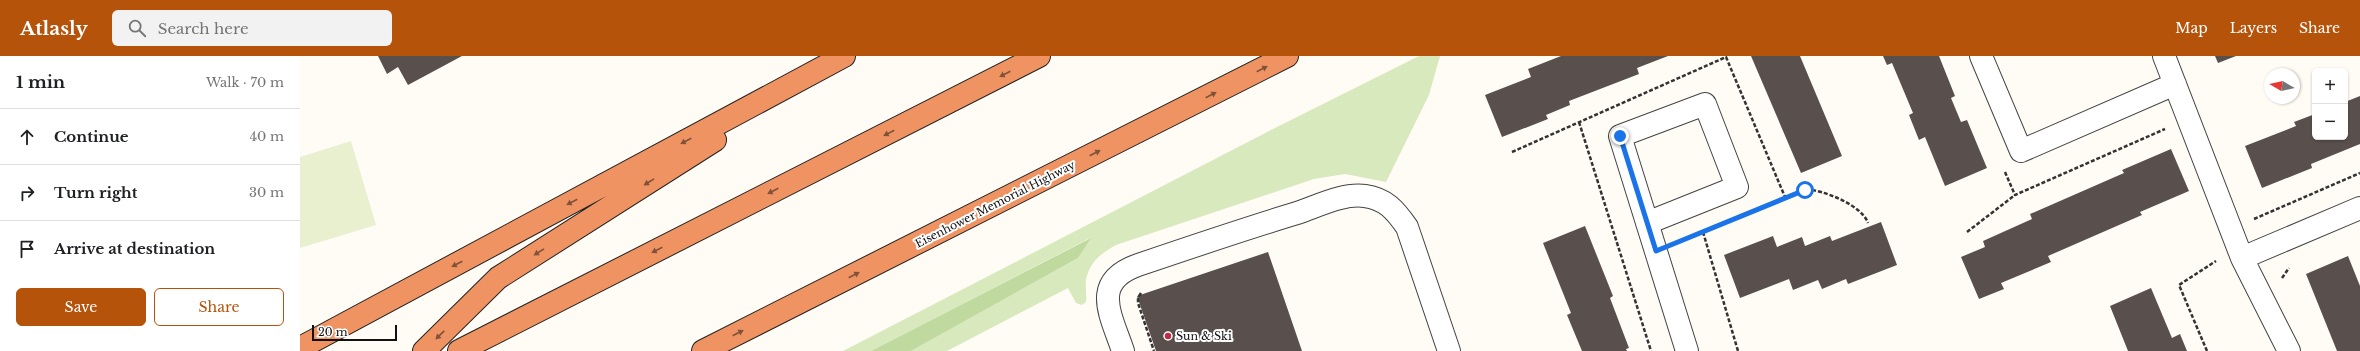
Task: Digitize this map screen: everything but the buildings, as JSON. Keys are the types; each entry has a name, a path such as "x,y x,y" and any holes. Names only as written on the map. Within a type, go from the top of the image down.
{"highway":[{"path":"300,348 844,56"},
{"path":"424,351 498,278 847,56"},
{"path":"459,351 1039,56"},
{"name":"Eisenhower Memorial Highway","path":"703,351 1287,56"}],"lane":[{"path":"1981,56 2021,151 2175,84"},
{"path":"2164,56 2242,258 2289,351"},
{"path":"1647,223 1737,187 1705,104 1620,136 1647,223 1656,251 1687,351"},
{"path":"1123,351 1109,309 1109,288 1118,274 1138,265 1347,197 1364,196 1382,200 1395,210 1407,226 1449,351"},
{"path":"2242,258 2360,208"}],"path":[{"path":"1579,122 1652,351"},
{"path":"1967,232 2015,195 2173,126"},
{"path":"2003,166 2015,195"},
{"path":"2249,221 2360,173"},
{"path":"1656,251 1805,190 1815,190 1859,209 1868,223"},
{"path":"1703,232 1738,351"},
{"path":"2206,351 2179,285 2218,260"},
{"path":"2283,285 2284,273 2293,266"},
{"path":"1144,291 1138,301 1154,351"}],"green space":[{"path":"1419,56 1440,56 1429,95 1386,182 1345,174 1314,179 1116,245 1105,251 1096,259 1090,268 1086,280 1086,302 1082,305 1076,303 1068,288 947,351 911,351 1078,258 1090,238 871,351 843,351 1273,129"},
{"path":"351,141 376,225 300,248 300,157"},
{"path":"1091,238 1078,258 911,351 871,351"}],"place":[{"name":"Sun & Ski","path":"1168,336"}],"route":[{"path":"1620,136 1656,251 1784,197 1805,190"}]}
